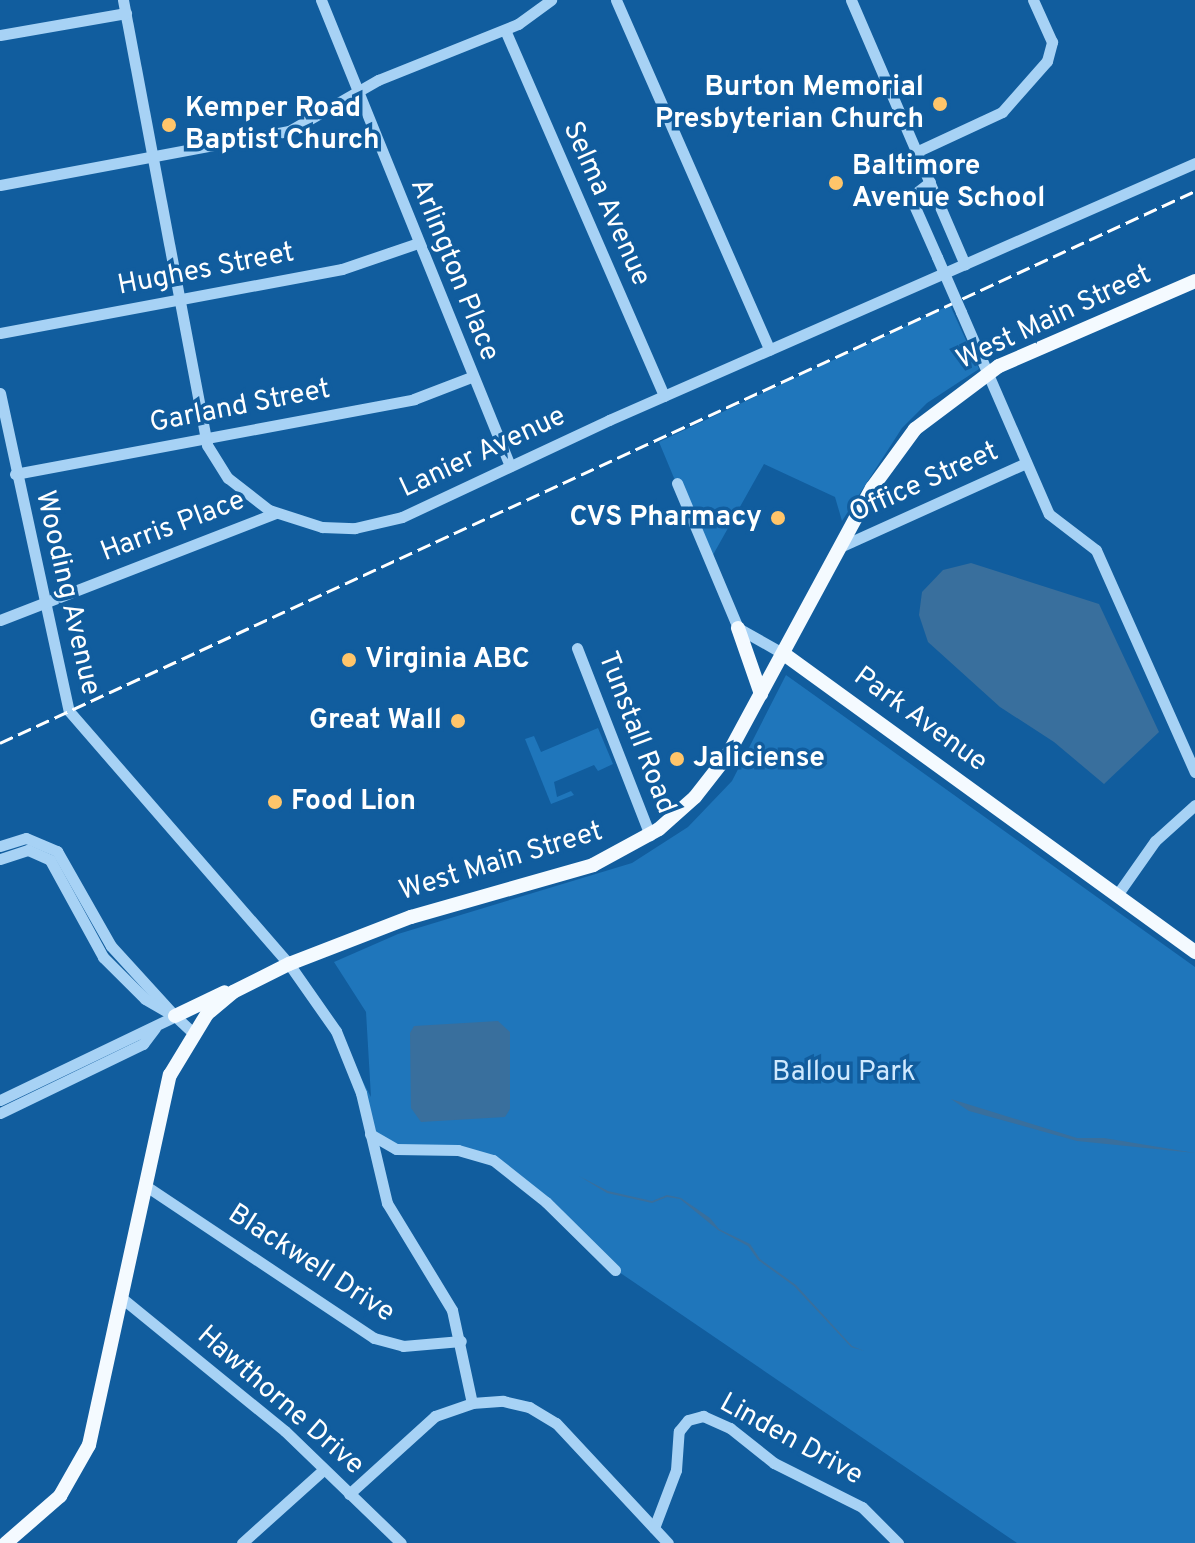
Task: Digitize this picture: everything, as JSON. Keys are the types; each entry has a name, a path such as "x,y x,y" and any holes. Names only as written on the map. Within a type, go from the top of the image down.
{"main road":[{"name":"West Main Street","path":"10,1542 49,1508 85,1454 123,1299 170,1075 192,1032 218,1004 255,980 289,964 411,917 593,865 650,835 713,777 784,654 879,477 915,429 988,372 1195,281"},
{"path":"738,628 761,694"},
{"name":"Park Avenue","path":"784,654 1194,949"},
{"path":"175,1016 255,980"}],"street":[{"name":"Lanier Avenue","path":"123,0 205,438 228,478 276,513 322,527 372,526 1195,163"},
{"name":"Arlington Place","path":"321,0 471,377 510,466"},
{"path":"0,185 289,131 357,90 505,30 551,0"},
{"path":"616,0 770,350"},
{"path":"851,0 965,265"},
{"path":"916,152 1002,112 1047,61 1052,42 1033,0"},
{"path":"0,35 126,13"},
{"name":"Selma Avenue","path":"505,30 664,396"},
{"path":"930,182 916,193 914,205 1026,463 1049,514 1096,550 1195,772"},
{"name":"Hughes Street","path":"0,333 342,269 418,243"},
{"name":"Garland Street","path":"15,474 414,399 471,377"},
{"name":"Wooding Avenue","path":"0,393 5,451 15,474 42,602 73,717 289,964 345,1046 395,1223 444,1294 461,1341 472,1403"},
{"name":"Office Street","path":"842,546 1026,463"},
{"path":"677,483 738,628"},
{"name":"Harris Place","path":"0,620 276,513"},
{"name":"Park Avenue","path":"738,628 784,654"},
{"name":"Tunstall Road","path":"577,648 650,835"},
{"path":"1117,895 1155,841 1195,805"},
{"path":"3,851 26,838 41,841 63,869 86,915 113,958 192,1032"},
{"path":"0,1100 143,1044 155,1028 175,1016"},
{"path":"0,1113 74,1070"},
{"path":"370,1134 396,1149 458,1150 493,1160 546,1202 615,1270"},
{"name":"Blackwell Drive","path":"146,1186 374,1338 403,1346 461,1341"},
{"name":"Hawthorne Drive","path":"123,1299 285,1431 401,1543"},
{"path":"349,1494 435,1416 472,1403 516,1403 556,1423 668,1543"},
{"name":"Linden Drive","path":"654,1528 674,1478 679,1431 688,1420 703,1416 730,1428 774,1463 862,1507 898,1543"},
{"path":"242,1543 323,1470"}],"green space":[{"path":"950,305 979,369 927,403 902,428 842,521 835,497 764,464 709,562 659,442"},
{"name":"Ballou Park","path":"786,675 1195,967 1195,1543 1017,1543 616,1270 546,1202 472,1152 407,1149 370,1134 336,1031 371,1097 366,1012 334,962 398,934 632,863 688,827 732,781"},
{"path":"598,728 613,764 598,771 594,765 554,782 557,797 571,791 574,795 551,804 525,739 534,736 541,752"}],"shaded area":[{"path":"971,563 1099,604 1159,732 1104,784 1054,742 1000,707 928,642 919,615 922,592 943,570"},
{"path":"498,1021 510,1032 510,1109 505,1117 421,1122 411,1108 410,1033 414,1026"},
{"path":"951,1099 1077,1138 1104,1138 1195,1153 1077,1141 969,1111"},
{"path":"579,1176 608,1191 652,1201 667,1195 681,1198 710,1218 719,1229 750,1244 760,1259 796,1285 852,1346 864,1351 851,1347 794,1286 758,1260 748,1246 718,1230 680,1199 667,1197 652,1203 607,1193"}],"railway":[{"path":"0,743 1195,191"}],"place":[{"name":"Burton Memorial Presbyterian Church","path":"940,104"},
{"name":"Kemper Road Baptist Church","path":"169,125"},
{"name":"Baltimore Avenue School","path":"836,183"},
{"name":"CVS Pharmacy","path":"778,518"},
{"name":"Virginia ABC","path":"349,660"},
{"name":"Great Wall","path":"458,721"},
{"name":"Jaliciense","path":"677,759"},
{"name":"Food Lion","path":"275,802"}]}
